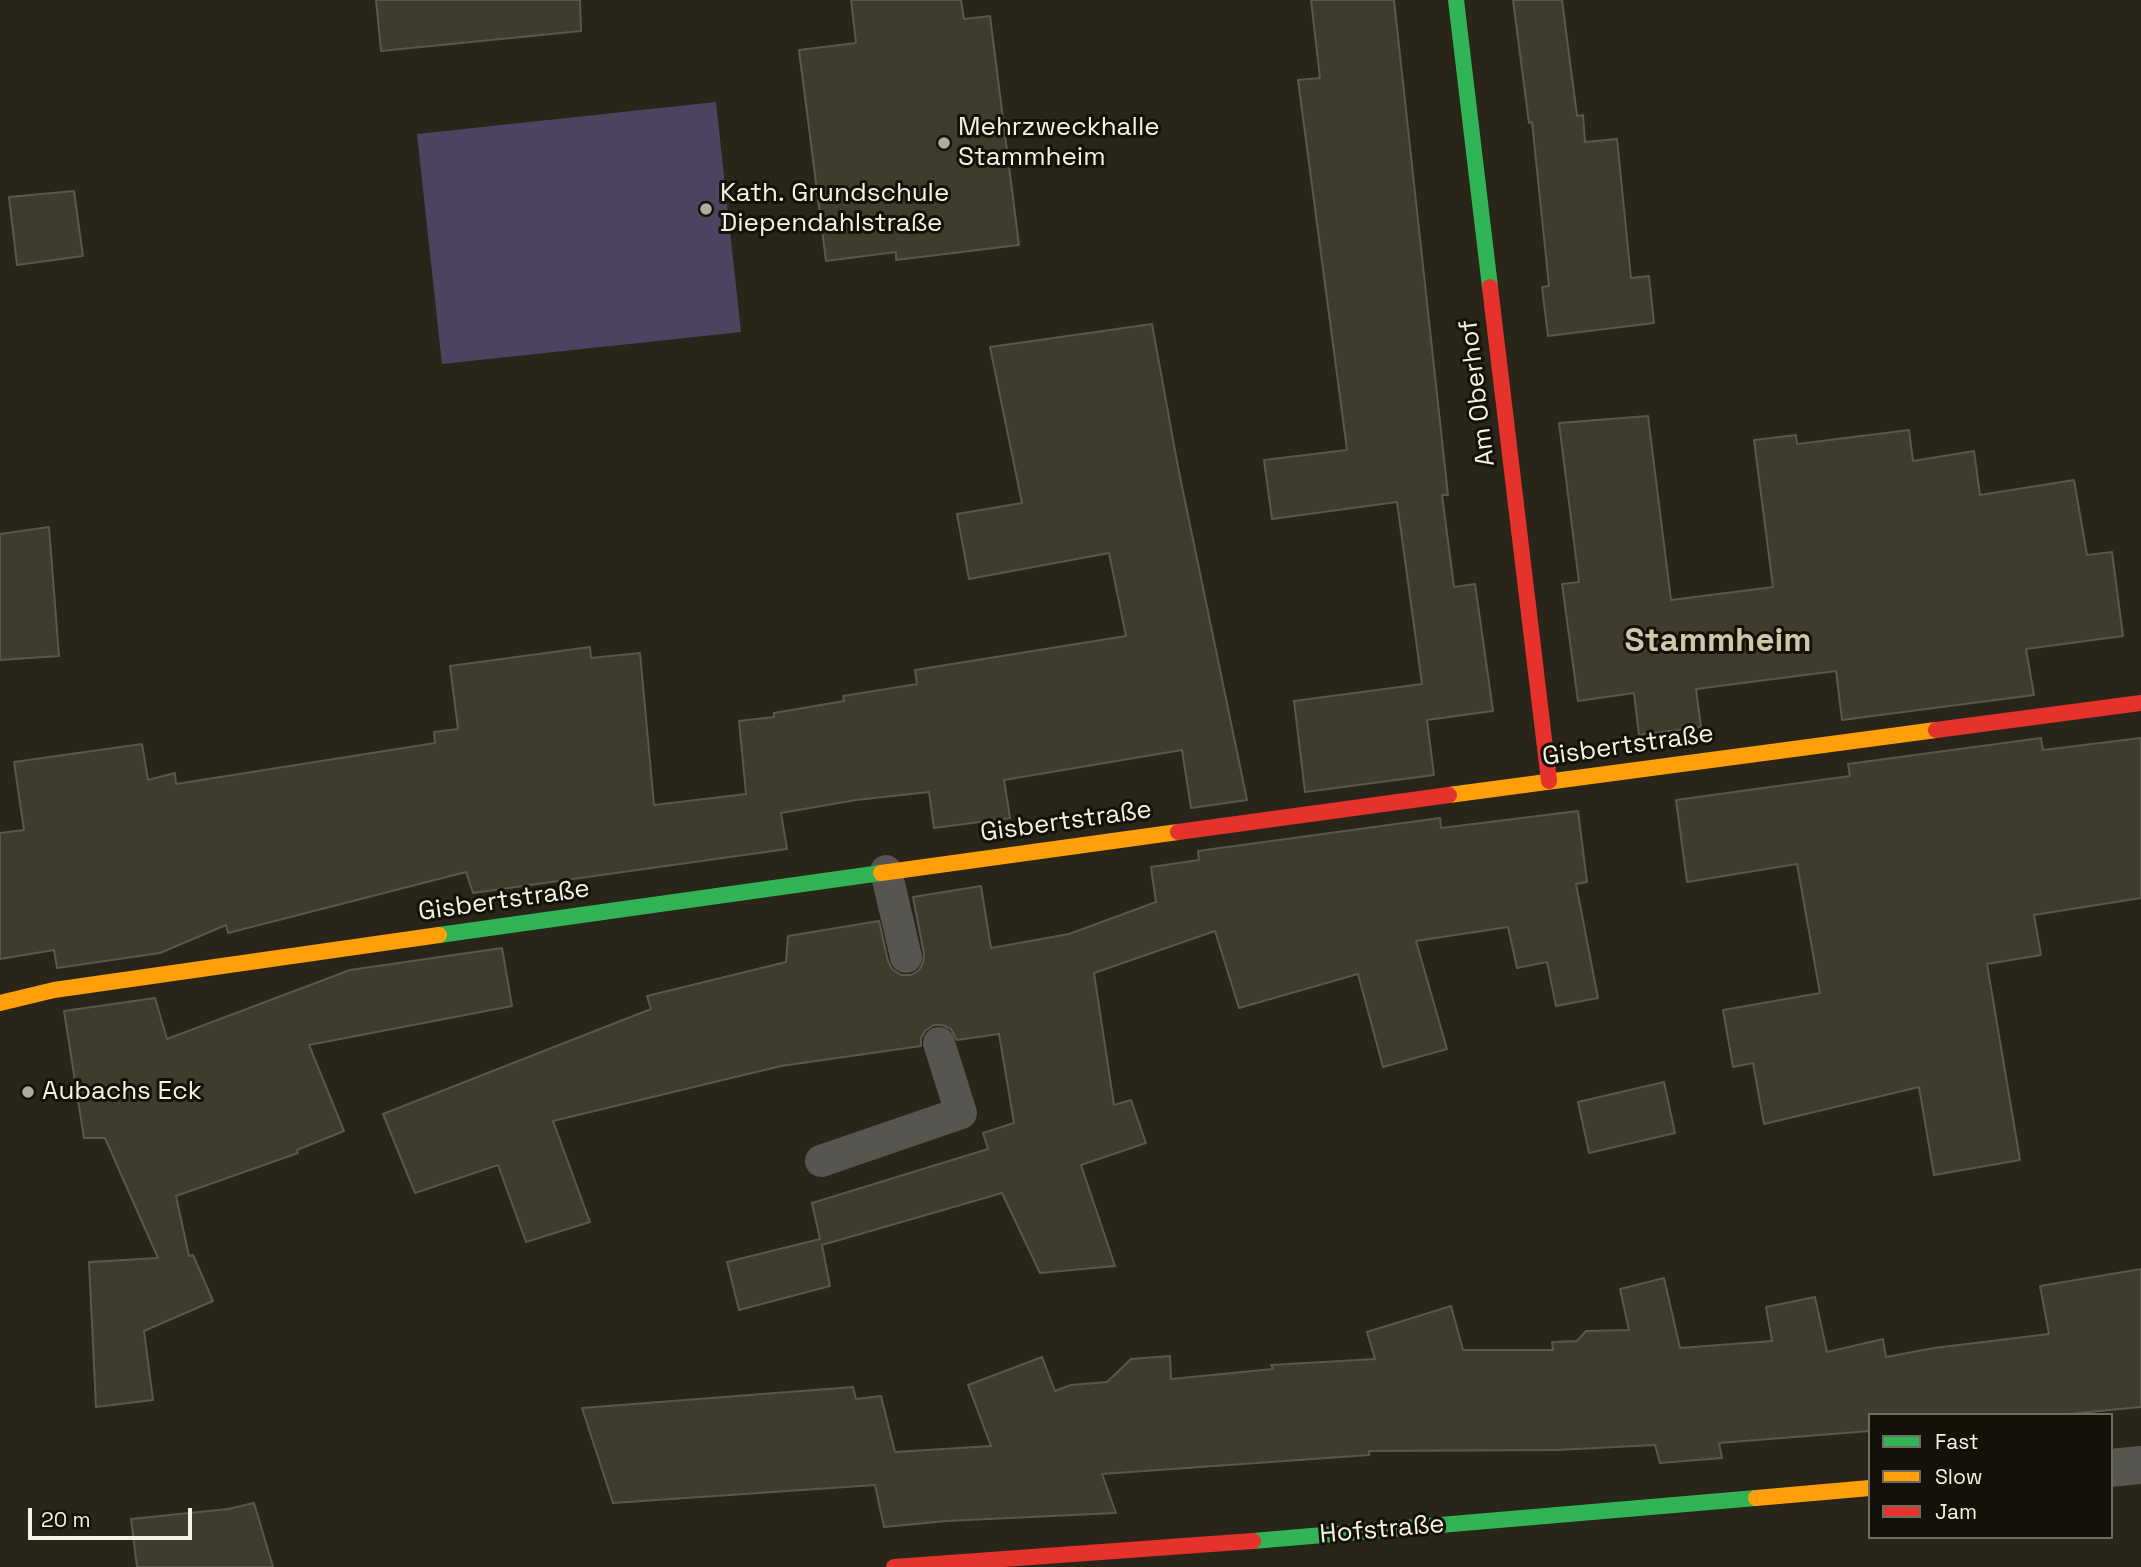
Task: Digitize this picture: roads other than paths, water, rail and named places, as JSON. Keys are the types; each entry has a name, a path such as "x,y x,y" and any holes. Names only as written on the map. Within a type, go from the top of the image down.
{"street":[{"name":"Am Oberhof","path":"1456,0 1549,781"},
{"name":"Gisbertstraße","path":"0,1003 54,990 886,872 2141,703"},
{"path":"2113,1468 2141,1465"},
{"name":"Hofstraße","path":"894,1567 1125,1552 1868,1488"}],"lane":[{"path":"886,872 906,957"},
{"path":"821,1161 961,1113 939,1043"}],"place":[{"name":"Mehrzweckhalle Stammheim","path":"944,143"},
{"name":"Kath. Grundschule Diependahlstraße","path":"706,209"},
{"name":"Aubachs Eck","path":"28,1092"}],"district":[{"name":"Stammheim","path":"1718,642"}]}
